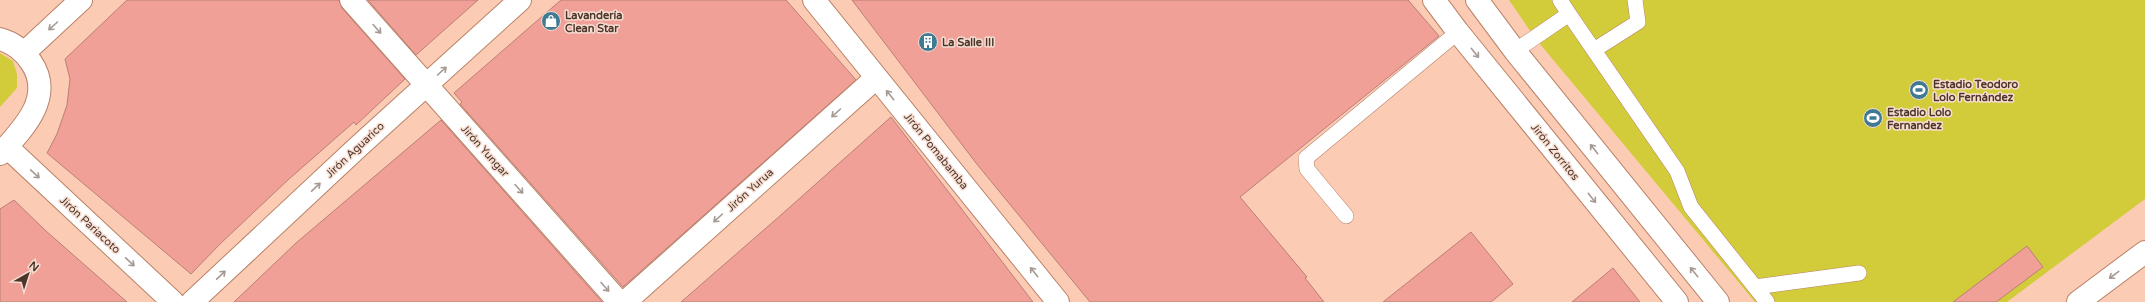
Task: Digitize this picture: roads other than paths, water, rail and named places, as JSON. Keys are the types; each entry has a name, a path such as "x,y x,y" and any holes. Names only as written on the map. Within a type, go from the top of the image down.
{"street":[{"path":"24,52 81,0"},
{"name":"Jirón Yungar","path":"351,0 619,302"},
{"name":"Jirón Aguarico","path":"192,302 520,0"},
{"name":"Jirón Pomabamba","path":"814,0 1058,302"},
{"name":"Jirón Zorritos","path":"1434,0 1458,32 1677,302"},
{"path":"1477,0 1515,51 1718,302"},
{"path":"0,39 11,42 24,52 37,70 41,92 37,106 29,120 3,151"},
{"name":"Jirón Yurua","path":"624,302 876,78"},
{"name":"Jirón Pariacoto","path":"3,151 173,302"},
{"path":"2078,302 2145,252"}],"lane":[{"path":"1560,0 1677,171 1691,207 1768,302"},
{"path":"1594,50 1638,22 1635,0"},
{"path":"1515,51 1569,14"},
{"path":"1346,216 1307,169 1306,158 1458,32"},
{"path":"1755,287 1858,273"}],"place":[{"name":"Lavandería Clean Star","path":"551,21"},
{"name":"La Salle III","path":"928,42"},
{"name":"Estadio Teodoro Lolo Fernández","path":"1919,90"},
{"name":"Estadio Lolo Fernandez","path":"1873,118"}]}
